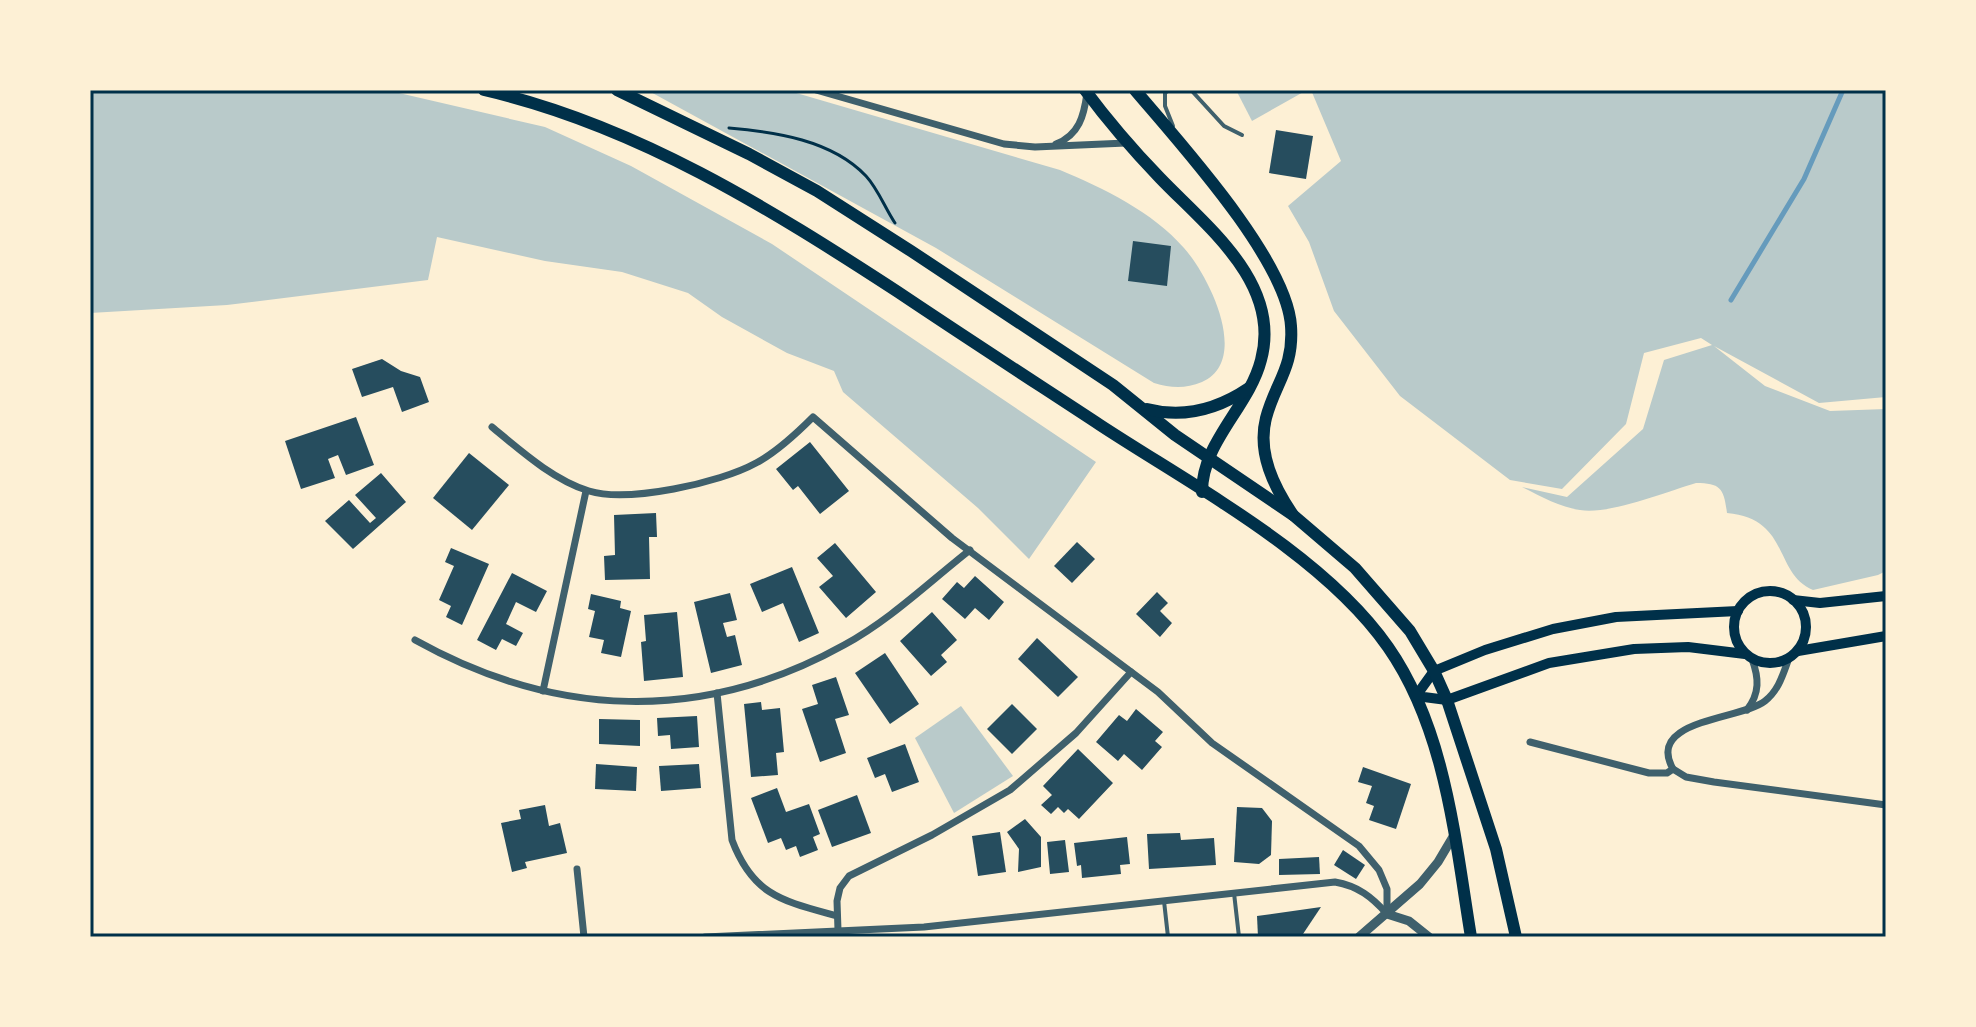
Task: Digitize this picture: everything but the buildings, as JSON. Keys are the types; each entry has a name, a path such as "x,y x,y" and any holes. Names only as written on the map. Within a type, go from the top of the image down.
{"main road":[{"path":"484,90 554,111 635,142 767,208 1277,541 1339,592 1373,626 1416,696 1431,737 1454,835 1471,937"},
{"path":"617,90 817,191 1088,368 1208,459 1293,515 1355,568 1410,631 1447,700 1496,849 1516,937"},
{"path":"1135,90 1183,146 1271,265 1283,292 1291,324 1291,348 1287,370 1266,418 1264,449 1272,475 1293,515"},
{"path":"1086,91 1127,143 1223,240 1244,270 1259,301 1263,321 1263,354 1249,388 1208,459 1202,492"},
{"path":"1142,408 1167,414 1194,412 1220,405 1249,388"},
{"path":"1749,656 1739,647 1734,629 1738,611 1760,593 1780,593 1793,600 1820,603 1886,596"},
{"path":"1793,600 1805,619 1803,641 1793,654"},
{"path":"1416,696 1434,671 1514,640 1582,622 1650,614 1738,611"},
{"path":"1416,696 1447,700 1549,663 1592,654 1688,647 1749,656 1771,664 1793,654 1886,636"}],"street":[{"path":"816,90 988,141 1018,146 1127,143"},
{"path":"1050,146 1064,141 1080,124 1086,91"},
{"path":"492,427 535,461 586,491 602,494 642,493 710,480 754,464 776,451 813,417 952,538 1158,692 1212,743 1359,846 1379,870 1387,889 1387,914"},
{"path":"543,691 586,491"},
{"path":"415,640 474,670 543,691 621,703 705,697 763,680 845,645 889,616 970,550"},
{"path":"1793,654 1776,690 1765,701 1745,711 1692,725 1676,735 1668,752 1673,769 1686,777 1714,782 1886,805"},
{"path":"1745,711 1753,702 1758,684 1749,656"},
{"path":"838,930 840,888 849,876 932,835 1010,790 1076,733 1131,672"},
{"path":"717,693 732,840 739,859 760,887 791,904 837,916"},
{"path":"1530,742 1649,773 1667,773 1673,769"},
{"path":"1359,937 1429,874 1454,835"},
{"path":"577,869 584,937"},
{"path":"705,937 924,927 1335,882 1367,894 1387,914 1409,921 1429,937"},
{"path":"940,925 940,937"}],"lane":[{"path":"1169,90 1165,93 1165,106 1183,146"},
{"path":"1191,90 1224,126 1242,135"},
{"path":"1234,893 1239,937"},
{"path":"1164,901 1168,937"}],"path":[{"path":"729,128 793,137 826,148 856,166 869,179 897,227"}],"shaded area":[{"path":"90,90 386,90 545,127 631,166 772,244 1096,462 1029,559 978,508 843,392 834,371 787,353 722,317 688,293 622,272 545,261 437,237 428,280 227,305 90,313"},
{"path":"647,90 786,90 1060,170 1093,185 1158,223 1194,261 1221,317 1223,356 1216,371 1202,382 1190,386 1172,387 1154,383 936,248"},
{"path":"1236,90 1307,90 1252,121"},
{"path":"1311,90 1886,90 1886,397 1819,403 1714,346 1765,386 1830,411 1886,409 1886,571 1813,590 1792,572 1772,536 1762,525 1747,517 1727,513 1720,489 1711,484 1696,483 1638,502 1592,511 1550,501 1522,487 1567,497 1643,429 1664,360 1712,345 1701,338 1644,353 1626,424 1562,489 1510,480 1400,396 1334,311 1309,242 1288,206 1341,161"},
{"path":"961,706 1013,776 954,813 915,738"}],"waterway":[{"path":"1731,300 1804,179 1843,90"}]}
